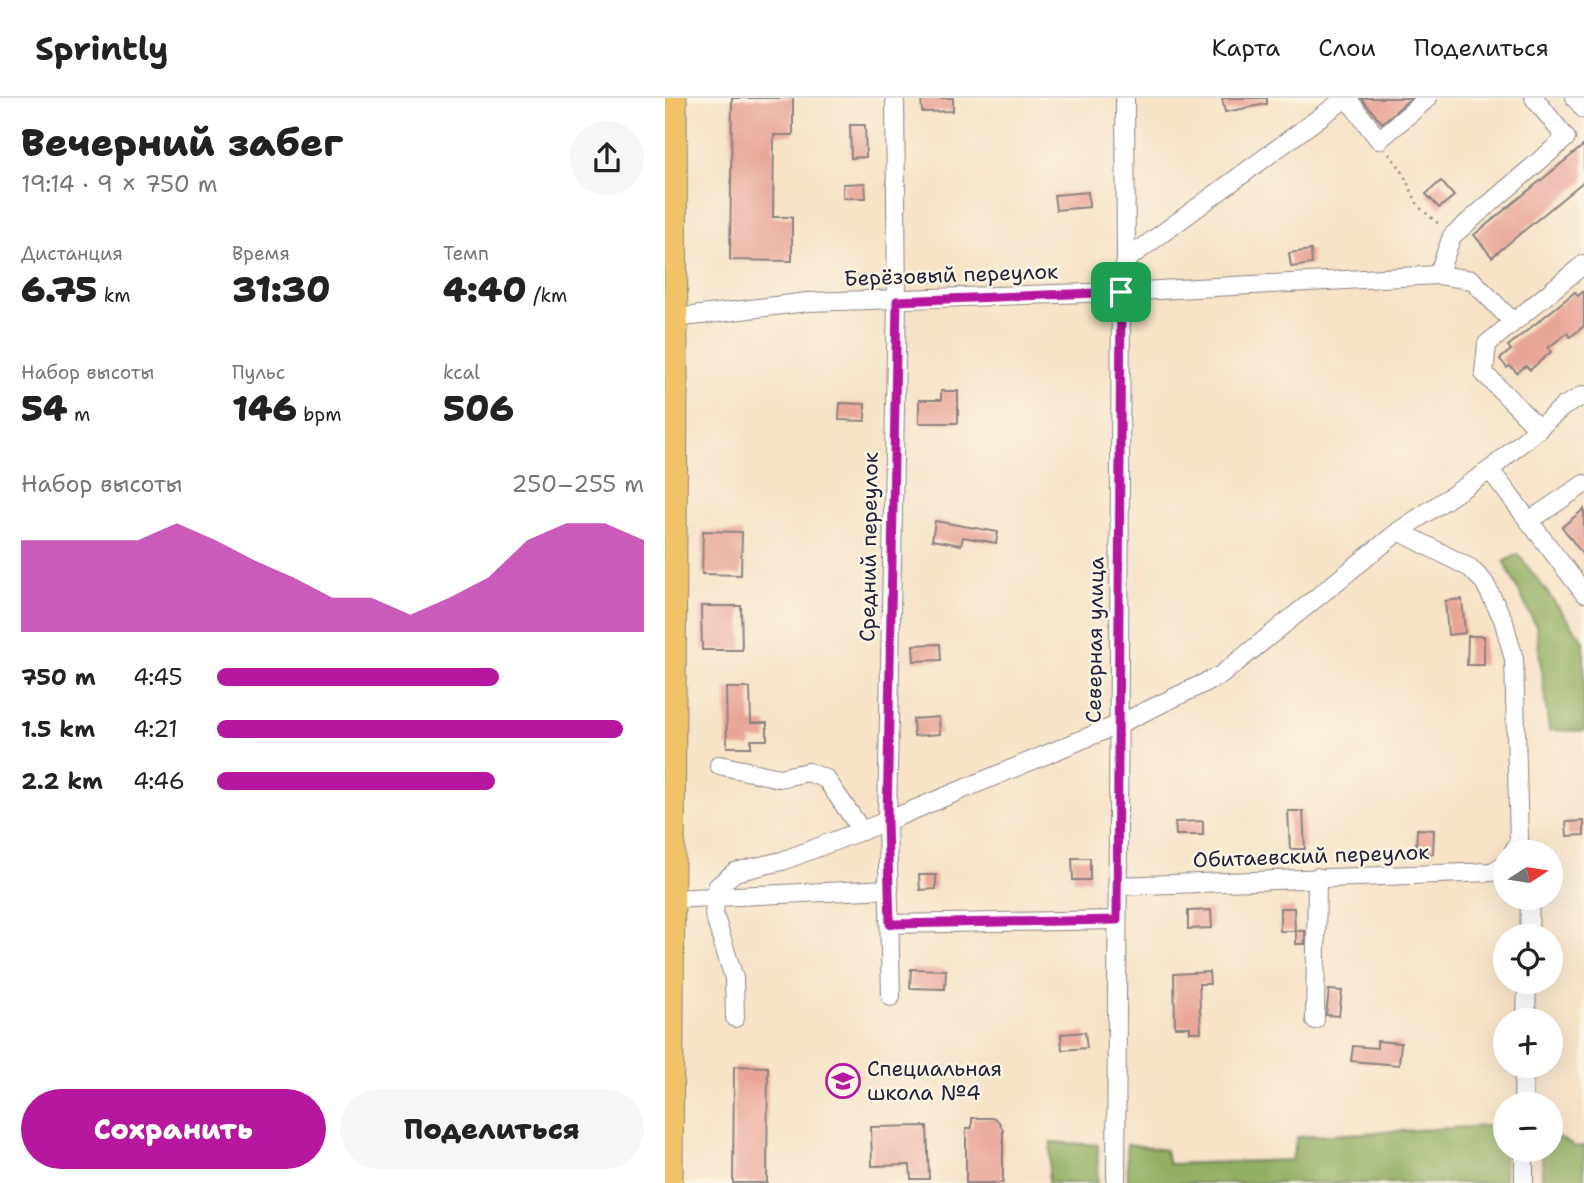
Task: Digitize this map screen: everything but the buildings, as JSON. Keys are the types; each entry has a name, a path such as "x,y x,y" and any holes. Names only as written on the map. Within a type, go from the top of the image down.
{"main road":[{"path":"671,1183 668,986 671,380 676,318 671,185 672,111"}],"street":[{"name":"Средний переулок","path":"891,997 887,821 897,301 895,98"},
{"name":"Северная улица","path":"1116,1183 1117,725 1121,292 1126,260 1125,98"},
{"path":"1126,260 1347,98 1379,140 1429,98"},
{"path":"1438,275 1452,236 1566,138 1534,98"},
{"path":"1575,98 1584,109"},
{"path":"1539,429 1484,373 1487,344 1584,264"},
{"name":"Берёзовый переулок","path":"676,318 807,302 1121,292 1438,275 1472,280 1512,321"},
{"path":"735,1018 734,978 714,914 717,887 735,872 782,861 887,821 1117,725 1221,675 1399,531 1490,470 1564,406 1584,394"},
{"path":"1490,470 1584,593"},
{"path":"1529,521 1584,484"},
{"path":"1399,531 1470,568 1484,582 1503,619 1514,659 1519,840"},
{"path":"719,765 779,778 808,772 825,779 862,831"},
{"name":"Обитаевский переулок","path":"1117,886 1493,871"},
{"path":"1315,1020 1317,877"},
{"path":"669,907 715,897 889,889"},
{"path":"890,924 1117,920"},
{"path":"1524,1162 1524,1183"}],"path":[{"path":"1379,140 1401,169 1419,207 1452,236"}],"green space":[{"path":"1518,554 1584,641 1584,731 1549,730 1536,626 1504,562"},
{"path":"1493,1126 1493,1162 1504,1162 1505,1183 1128,1183 1127,1144 1165,1150 1169,1164 1292,1160 1297,1137"},
{"path":"1563,1140 1576,1147 1584,1146 1584,1183 1542,1183 1542,1162 1563,1162"},
{"path":"1051,1142 1098,1145 1097,1183 1048,1183"}],"place":[{"name":"Специальная школа №4","path":"843,1081"}],"route":[{"path":"1121,292 1117,920 890,924 887,821 897,301 1121,292"}]}
